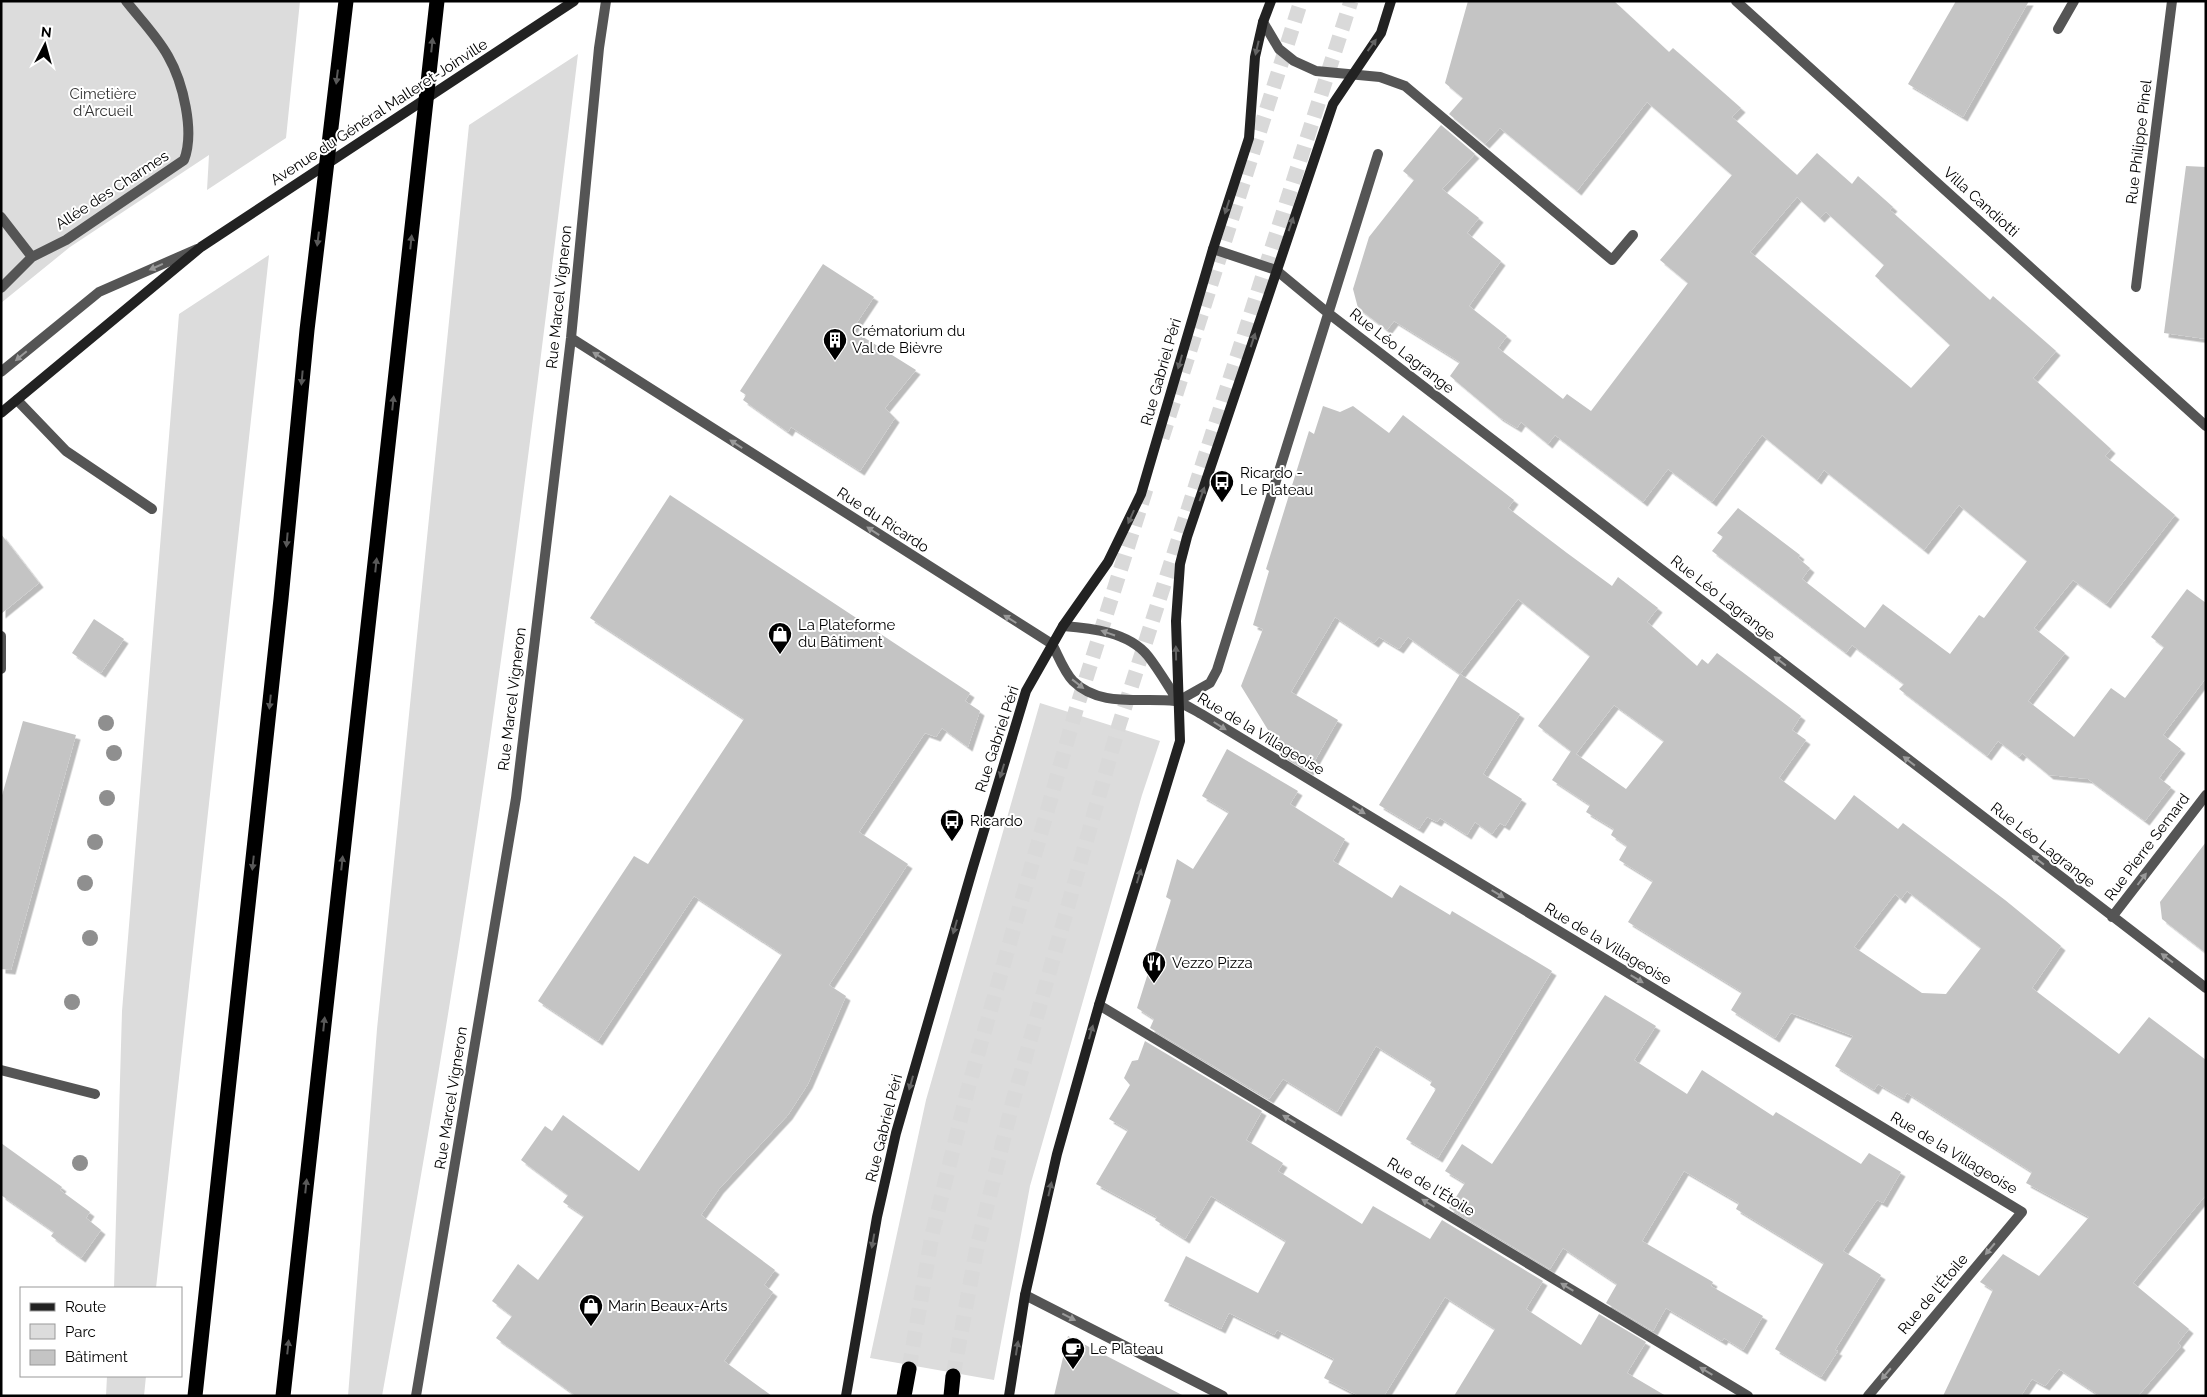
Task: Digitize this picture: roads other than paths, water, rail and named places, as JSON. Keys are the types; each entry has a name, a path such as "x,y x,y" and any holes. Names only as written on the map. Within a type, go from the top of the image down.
{"highway":[{"path":"195,1396 279,618 307,330 346,1"},
{"path":"283,1396 437,1"},
{"path":"904,1396 909,1369"},
{"path":"951,1396 953,1376"}],"main road":[{"name":"Rue Gabriel Péri","path":"846,1396 877,1217 896,1133 967,886 1026,691 1063,626 1108,562 1140,494 1213,249 1249,138 1255,57 1263,22 1271,1"},
{"path":"1009,1396 1025,1295 1057,1154 1099,1005 1180,741 1176,621 1180,564 1187,537 1220,445 1276,270 1333,104 1352,73 1381,33 1391,1"},
{"name":"Avenue du Général Malleret-Joinville","path":"1,413 200,247 574,2"}],"street":[{"name":"Allée des Charmes","path":"1,288 32,257 66,240 178,166 184,160 188,150 188,121 184,102 169,57 126,1"},
{"name":"Rue Marcel Vigneron","path":"416,1396 516,798 571,338 599,48 606,1"},
{"name":"Villa Candiotti","path":"1736,1 2206,426"},
{"path":"2058,29 2074,1"},
{"name":"Rue Philippe Pinel","path":"2136,287 2172,1"},
{"path":"1263,22 1279,49 1294,61 1316,71 1380,77 1405,86 1612,260 1633,234"},
{"path":"1063,626 1093,628 1138,647 1147,655 1178,702 1210,683 1217,670 1378,154"},
{"path":"1,217 32,257"},
{"name":"Avenue du Général Malleret-Joinville","path":"1,372 99,292 200,247"},
{"name":"Rue Léo Lagrange","path":"1213,249 1276,270 1328,313 2206,988"},
{"name":"Rue du Ricardo","path":"571,338 1052,644 1072,680 1087,691 1100,697 1123,700 1178,702"},
{"path":"17,400 66,451 152,508"},
{"path":"1,636 1,669"},
{"name":"Rue de la Villageoise","path":"1178,702 2022,1212"},
{"name":"Rue Pierre Semard","path":"2112,917 2206,795"},
{"name":"Rue de l'Étoile","path":"1099,1005 1748,1396"},
{"path":"1,1070 95,1094"},
{"name":"Rue de l'Étoile","path":"1868,1396 2022,1212"},
{"path":"1025,1295 1223,1396"}],"tunnel":[{"path":"1162,438 1301,1"},
{"path":"953,1376 977,1247 1013,1101 1119,725 1351,1"},
{"path":"909,1369 932,1235 968,1089 1076,710 1146,489"}],"place":[{"name":"Crématorium du Val de Bièvre","path":"835,361"},
{"name":"Ricardo - Le Plateau","path":"1222,503"},
{"name":"La Plateforme du Bâtiment","path":"780,655"},
{"name":"Ricardo","path":"952,842"},
{"name":"Vezzo Pizza","path":"1154,984"},
{"name":"Marin Beaux-Arts","path":"591,1327"},
{"name":"Le Plateau","path":"1073,1370"}],"park label":[{"name":"Cimetière d'Arcueil","path":"103,102"}]}
